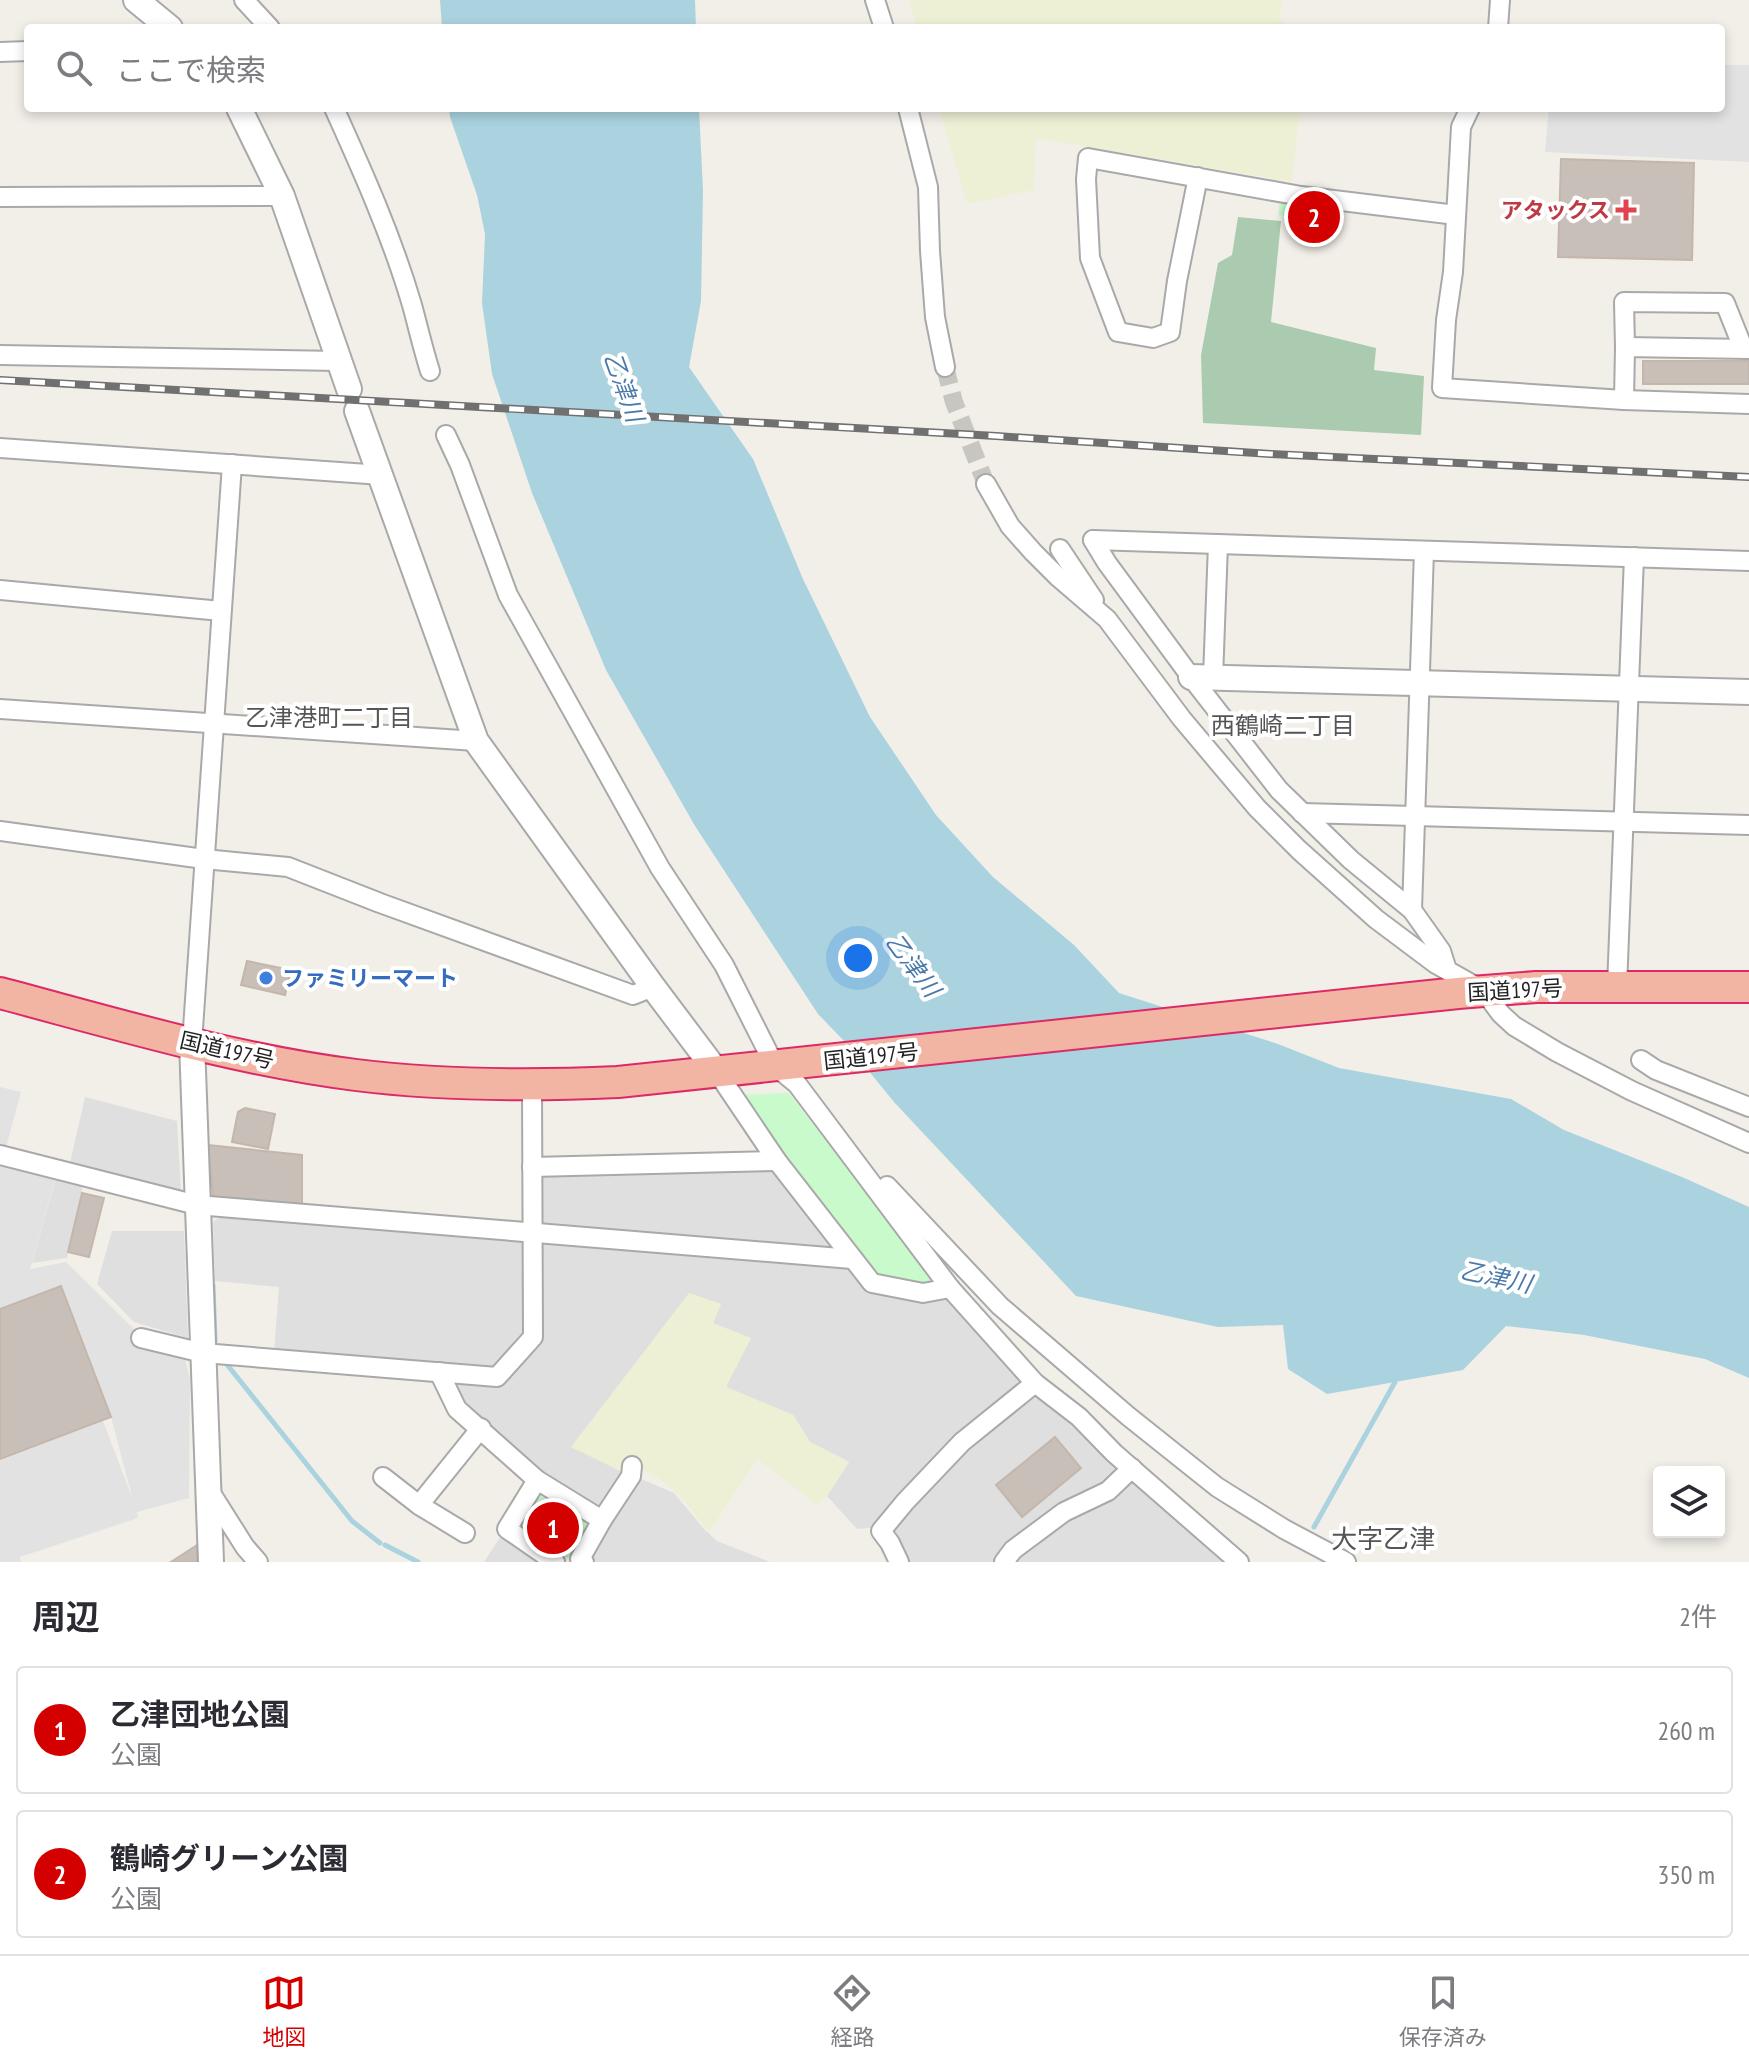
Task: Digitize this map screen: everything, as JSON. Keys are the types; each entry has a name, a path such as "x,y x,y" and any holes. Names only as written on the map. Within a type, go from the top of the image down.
{"highway":[{"name":"国道197号","path":"0,993 192,1043 354,1075 436,1083 532,1086 618,1082 808,1063 1463,985 1749,987"}],"street":[{"path":"136,0 165,24"},
{"path":"244,0 266,24"},
{"path":"875,0 883,24"},
{"path":"1498,24 1500,0"},
{"path":"0,52 24,51"},
{"path":"241,112 282,196 338,361 382,475 476,741 717,1072 777,1161 872,1283 923,1293 950,1288"},
{"path":"336,112 386,232 411,303 430,371"},
{"path":"909,112 928,187 935,317 945,367"},
{"path":"1468,112 1461,127 1453,272 1446,320 1442,388 1624,400 1749,404"},
{"path":"1198,177 1170,332 1153,338 1118,332 1090,258 1086,179 1088,158 1198,177 1301,196 1456,215"},
{"path":"0,197 282,196"},
{"path":"1624,400 1624,302 1725,303 1746,348 1625,347"},
{"path":"0,355 338,361"},
{"path":"446,435 508,595 660,868 724,965 775,1066 797,1084 950,1288 1035,1383 1079,1417 1114,1453 1239,1562"},
{"path":"0,448 382,475"},
{"path":"211,1562 192,1043 232,464"},
{"path":"986,484 1010,526 1033,552 1107,619"},
{"path":"1463,985 1412,910 1351,860 1279,790 1202,678 1107,563 1093,540 1749,561"},
{"path":"1202,678 1218,544"},
{"path":"1060,549 1107,619 1182,719 1257,808 1376,919 1514,1026 1557,1052 1632,1091 1749,1143"},
{"path":"1412,910 1424,551"},
{"path":"1617,987 1634,557"},
{"path":"0,590 221,611"},
{"path":"1202,678 1749,692"},
{"path":"0,709 476,741"},
{"path":"1302,813 1749,825"},
{"path":"0,831 204,859 288,867 633,995 653,987"},
{"path":"1641,1060 1656,1070 1749,1107"},
{"path":"141,1338 203,1353 497,1377 533,1337 532,1086"},
{"path":"844,1145 872,1166 1000,1306 1128,1416 1217,1487 1284,1529 1346,1562"},
{"path":"0,1155 197,1205 852,1259"},
{"path":"532,1167 777,1161"},
{"path":"439,1372 457,1409 537,1480 602,1520"},
{"path":"899,1562 881,1531 962,1442 1035,1383"},
{"path":"419,1505 481,1428"},
{"path":"578,1561 631,1476 632,1466"},
{"path":"1004,1562 1013,1550 1064,1512 1108,1491 1132,1468"},
{"path":"383,1477 419,1505 465,1533"},
{"path":"537,1480 507,1529 555,1562"},
{"path":"208,1487 245,1547 258,1562"}],"shaded area":[{"path":"1725,65 1749,65 1749,162 1545,152 1549,112 1725,112"},
{"path":"0,1087 21,1092 5,1151 0,1150"},
{"path":"85,1097 177,1121 181,1192 70,1163"},
{"path":"0,1155 58,1169 30,1269 66,1262 133,1328 140,1346 184,1355 190,1379 189,1498 137,1512 138,1518 20,1557 21,1562 0,1562 0,1459 103,1421 133,1500 111,1417 61,1286 0,1309"},
{"path":"777,1161 832,1242 827,1250 547,1228 540,1222 540,1176"},
{"path":"56,1178 83,1185 67,1258 32,1263"},
{"path":"222,1215 519,1238 525,1244 524,1333 493,1369 274,1352 279,1287 215,1281 213,1222"},
{"path":"112,1231 184,1231 188,1338 134,1322 97,1284"},
{"path":"546,1243 850,1267 869,1291 947,1297 1028,1384 877,1527 857,1529 827,1496 849,1462 810,1442 793,1415 726,1387 713,1323 720,1304 572,1446 624,1473 604,1504 597,1507 537,1469 464,1403 457,1386 459,1382 501,1385 542,1340 540,1248"},
{"path":"1033,1393 1081,1426 1116,1462 1116,1470 1105,1484 997,1562 904,1562 888,1530 986,1428"},
{"path":"639,1478 674,1493 717,1541 770,1562 597,1562 592,1559 591,1551"},
{"path":"1135,1479 1223,1562 1013,1562 1067,1519 1112,1497"},
{"path":"503,1533 546,1562 484,1562"}],"green space":[{"path":"909,0 1283,0 1279,20 1287,24 916,24"},
{"path":"940,112 1300,112 1292,182 1036,138 1034,190 967,204"},
{"path":"1280,201 1332,206 1329,230 1314,228 1315,219 1278,215"},
{"path":"1238,217 1281,221 1271,322 1376,348 1374,370 1424,376 1421,435 1203,423 1201,355 1218,263 1232,255"},
{"path":"789,1093 938,1287 874,1280 734,1095"},
{"path":"689,1293 721,1304 713,1323 751,1338 726,1387 793,1415 810,1442 849,1462 827,1496 817,1505 757,1459 709,1532 679,1495 658,1478 633,1466 631,1476 571,1447"},
{"path":"543,1491 587,1519 590,1525 569,1557 562,1560 517,1530 517,1523 536,1493"}],"water":[{"path":"440,0 695,0 696,24 442,24"},
{"name":"乙津川","path":"449,112 699,112 703,191 701,301 689,367 753,459 803,579 870,717 936,815 993,877 1074,945 1119,993 1278,1044 1339,1068 1511,1099 1564,1130 1749,1207 1749,1378 1705,1359 1584,1335 1506,1326 1463,1370 1327,1394 1288,1369 1283,1325 1218,1327 1076,1296 894,1102 818,1014 695,826 606,670 532,493 492,374 482,303 485,234 477,195"}],"building":[{"name":"アタックス","path":"1561,159 1694,163 1692,260 1558,257"},
{"path":"1643,361 1749,361 1749,384 1643,384"},
{"name":"ファミリーマート","path":"247,961 291,970 285,995 241,985"},
{"path":"245,1108 275,1114 268,1149 232,1142 238,1112"},
{"path":"208,1145 302,1155 302,1204 213,1197"},
{"path":"82,1193 104,1198 89,1257 68,1252"},
{"path":"61,1286 111,1417 0,1459 0,1309"},
{"path":"1055,1437 1081,1468 1022,1517 996,1485"},
{"path":"197,1545 197,1562 171,1562"}],"waterway":[{"path":"213,1285 215,1341"},
{"path":"225,1362 352,1521 380,1543"},
{"path":"1314,1527 1395,1382 1394,1377"},
{"path":"385,1545 418,1562"}],"tunnel":[{"path":"945,367 954,402 986,484"}],"railway":[{"path":"0,380 1271,454 1749,477"}],"place":[{"name":"アタックス","path":"1626,210"},
{"name":"鶴崎グリーン公園","path":"1314,217"},
{"name":"ファミリーマート","path":"266,978"},
{"name":"乙津団地公園","path":"553,1528"}],"district":[{"name":"乙津港町二丁目","path":"329,717"},
{"name":"西鶴崎二丁目","path":"1283,725"},
{"name":"大字乙津","path":"1383,1538"}]}
